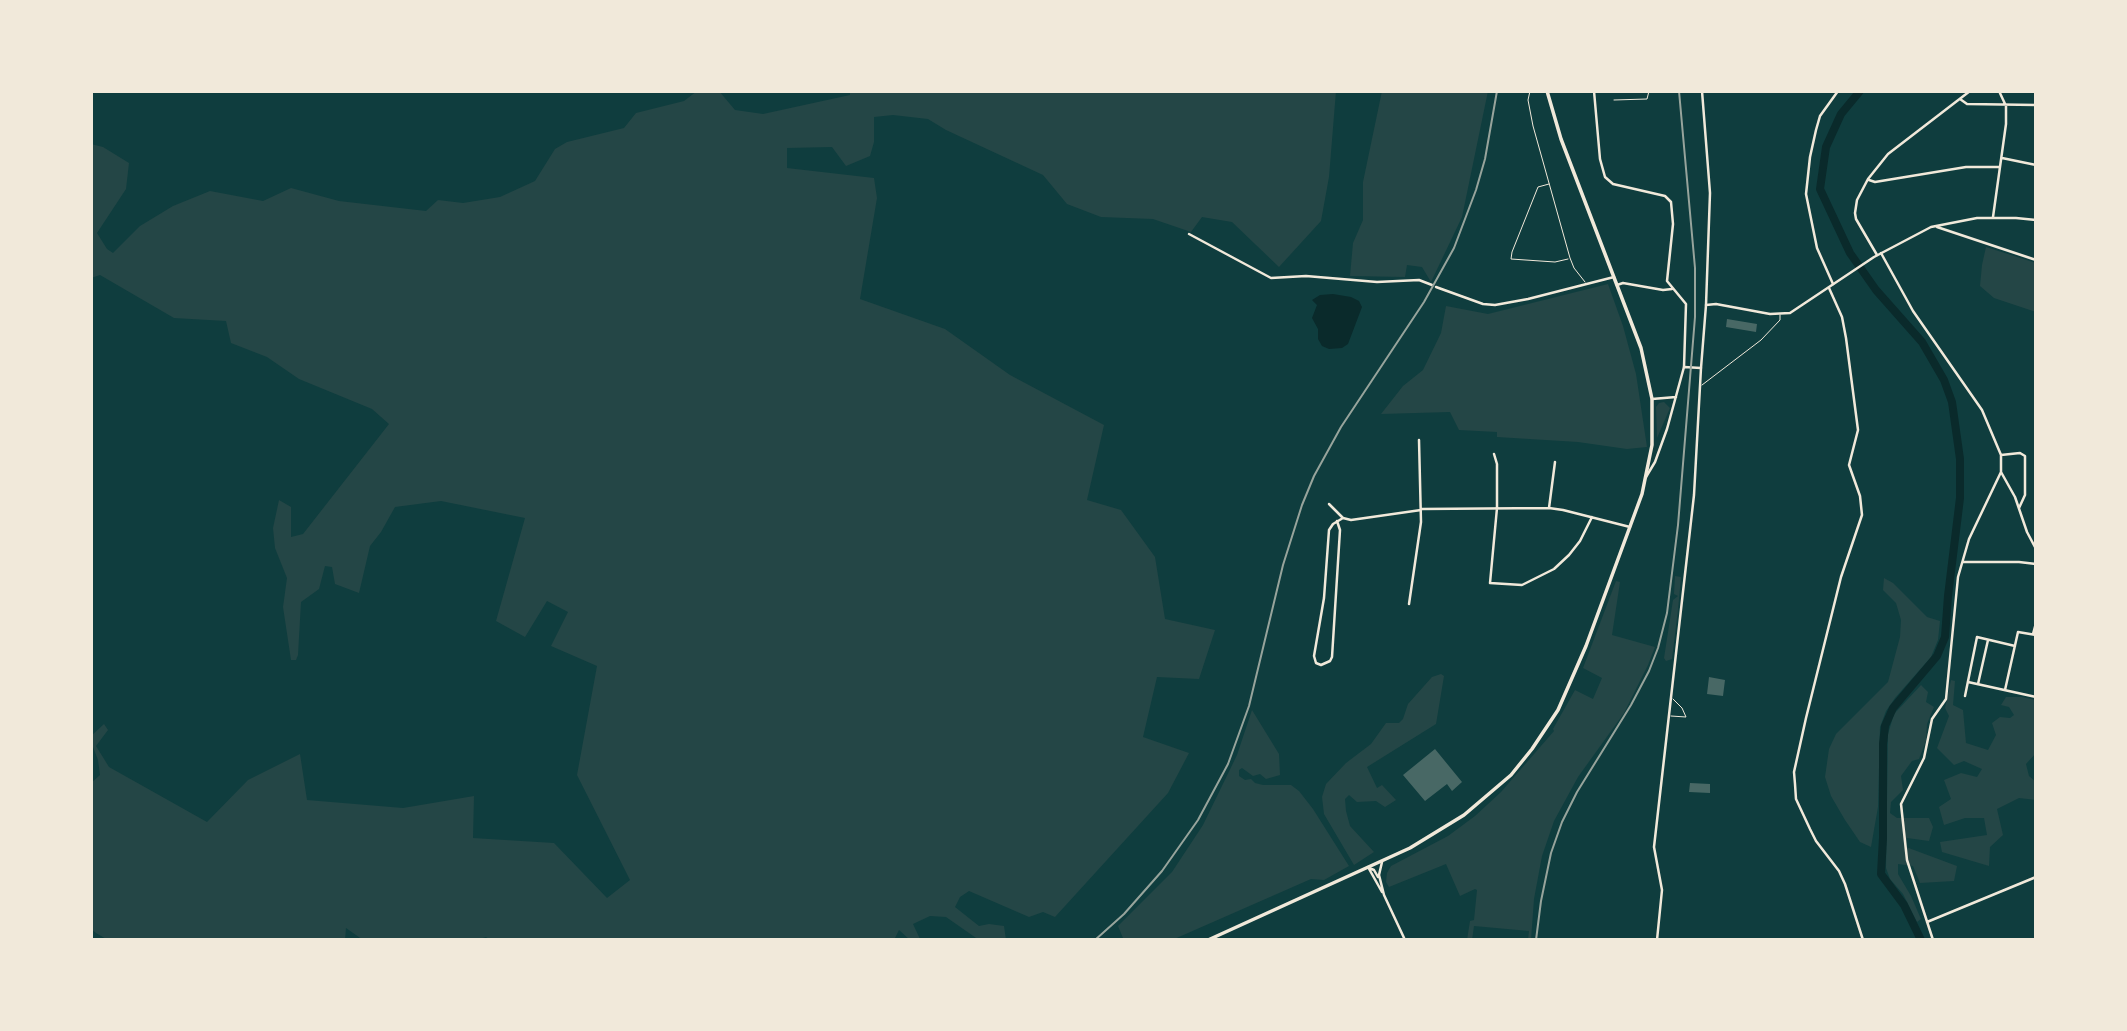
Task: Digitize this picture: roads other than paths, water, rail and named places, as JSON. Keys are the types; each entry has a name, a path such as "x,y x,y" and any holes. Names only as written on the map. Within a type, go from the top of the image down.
{"main road":[{"path":"1208,940 1385,860 1430,837 1464,815 1511,775 1532,749 1553,719 1586,646 1646,477 1653,423 1652,399 1641,348 1563,145 1547,91"}],"street":[{"path":"1594,91 1600,159 1605,177 1613,184 1665,196 1671,202 1673,224 1667,281 1686,304 1685,367 1655,462 1646,477"},
{"path":"1657,940 1662,890 1654,847 1693,495 1706,304 1710,193 1702,91"},
{"path":"1833,284 1817,248 1806,194 1816,130 1821,116 1838,91"},
{"path":"1933,940 1906,860 1901,804 1924,758 1932,719 1946,699 1957,582 1969,539 2001,472 2001,455 1982,410 1913,311 1877,255 1855,214 1857,200 1868,179 1888,154 1970,91"},
{"path":"1993,217 2006,124 2005,104 1999,91"},
{"path":"1960,99 1968,104 2036,105"},
{"path":"2001,158 2036,165"},
{"path":"1868,179 1875,183 1966,167 2000,167"},
{"path":"1706,304 1780,315 1796,310 1877,255 1933,226 1993,217 2036,220"},
{"path":"1933,226 2036,260"},
{"path":"1189,234 1271,278 1306,276 1377,282 1419,280 1489,305 1521,301 1614,277"},
{"path":"1617,285 1628,283 1663,290 1672,289"},
{"path":"1829,288 1842,317 1846,338 1858,430 1849,465 1860,496 1862,515 1841,577 1794,772 1796,799 1816,841 1839,871 1863,940"},
{"path":"1685,367 1701,368"},
{"path":"1652,399 1677,397"},
{"path":"1409,604 1420,535 1419,440"},
{"path":"2001,455 2020,453 2025,456 2026,491 2019,508"},
{"path":"1494,454 1497,464 1497,508 1490,583 1522,585 1554,569 1580,541 1592,517"},
{"path":"1549,508 1555,462"},
{"path":"2001,472 2036,549"},
{"path":"1329,504 1343,518"},
{"path":"1337,521 1340,530 1332,657 1330,662 1321,665 1314,659 1315,638 1324,598 1329,530 1337,521 1343,518 1361,520 1421,510 1549,508 1630,527"},
{"path":"1963,562 2019,562 2036,565"},
{"path":"2005,690 2018,632 2034,635 2036,622"},
{"path":"1965,696 1977,637 2015,646"},
{"path":"1978,684 1988,639"},
{"path":"1967,682 2036,697"},
{"path":"1385,860 1380,867 1380,880 1405,940"},
{"path":"1368,867 1374,870 1380,880"},
{"path":"1368,867 1384,895"},
{"path":"1927,922 2036,877"}],"lane":[{"path":"1530,91 1528,100 1533,127 1570,258 1586,284"},
{"path":"1615,100 1647,99 1649,91"},
{"path":"1549,184 1538,187 1511,259 1555,262 1570,258"},
{"path":"1700,387 1761,340 1780,320 1780,315"},
{"path":"1669,716 1686,717 1671,696"}],"waterway":[{"path":"1860,91 1841,114 1826,147 1820,189 1850,253 1876,290 1922,342 1944,380 1952,402 1960,459 1960,498 1945,637 1937,656 1893,708 1885,726 1883,744 1881,874 1904,905 1921,940"}],"railway":[{"path":"1095,940 1124,914 1162,871 1198,820 1228,764 1249,706 1283,565 1302,505 1314,476 1341,427 1424,302 1454,248 1485,159 1497,91"},
{"path":"1536,940 1551,853 1562,822 1649,671 1667,613 1678,525 1695,317 1695,268 1679,91"}]}
